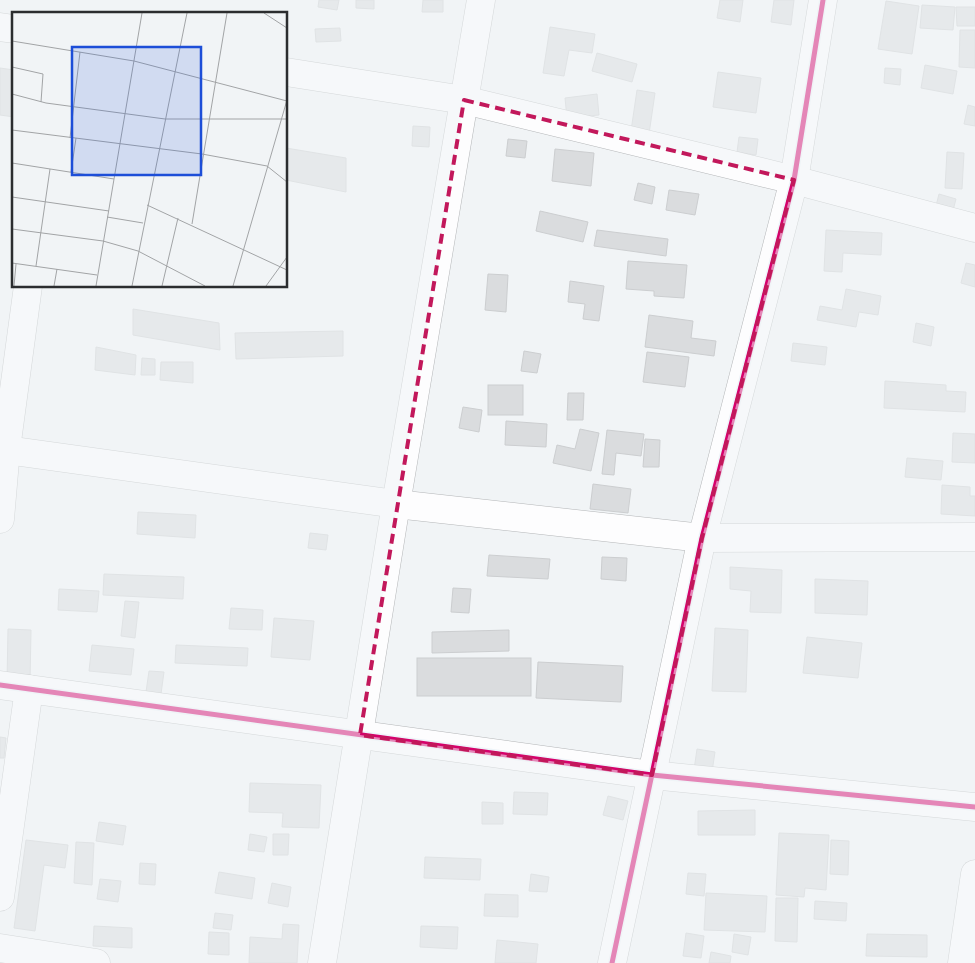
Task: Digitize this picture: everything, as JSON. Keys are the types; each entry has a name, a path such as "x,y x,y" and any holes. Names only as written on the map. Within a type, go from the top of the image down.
{"street":[{"path":"322,963 396,504 481,0"},
{"path":"612,963 702,538 794,180 823,0"},
{"path":"288,72 464,100 794,180 975,228"},
{"path":"0,518 3,449 28,288"},
{"path":"3,449 396,504 702,538 975,536"},
{"path":"0,685 652,775 975,807"},
{"path":"0,897 29,689"},
{"path":"962,963 975,874"},
{"path":"0,948 96,963"}],"highlighted area":[{"path":"464,100 794,180 702,538 652,775 360,735"}],"building":[{"path":"319,0 339,0 337,10 318,7"},
{"path":"356,0 374,0 374,9 356,8"},
{"path":"423,0 443,0 443,12 422,12"},
{"path":"720,0 743,0 740,22 717,18"},
{"path":"774,0 794,0 791,25 771,22"},
{"path":"886,1 919,6 912,54 878,49"},
{"path":"922,5 955,7 953,30 920,28"},
{"path":"956,7 975,7 975,26 957,26"},
{"path":"550,27 595,34 592,53 569,50 564,76 543,73"},
{"path":"340,28 341,41 316,42 315,29"},
{"path":"960,30 975,30 975,68 959,67"},
{"path":"597,53 637,64 632,82 592,71"},
{"path":"925,65 957,71 953,94 921,88"},
{"path":"0,68 12,70 12,117 0,115"},
{"path":"885,68 901,69 900,85 884,83"},
{"path":"718,72 761,78 756,113 713,107"},
{"path":"637,90 655,93 649,134 631,131"},
{"path":"597,94 599,115 567,118 565,98"},
{"path":"968,105 975,107 975,126 964,124"},
{"path":"413,126 430,127 429,147 412,146"},
{"path":"739,137 758,139 756,155 737,152"},
{"path":"508,139 527,141 525,158 506,156"},
{"path":"288,148 346,158 346,192 288,180"},
{"path":"555,149 594,153 591,186 552,181"},
{"path":"947,152 964,153 962,189 945,188"},
{"path":"638,183 655,187 652,204 634,200"},
{"path":"669,190 699,194 695,215 666,210"},
{"path":"939,194 956,199 951,218 934,214"},
{"path":"540,211 588,222 583,242 536,231"},
{"path":"597,230 668,239 666,256 594,246"},
{"path":"826,230 882,233 881,255 843,253 842,272 824,271"},
{"path":"628,261 687,265 684,298 654,296 654,291 626,289"},
{"path":"966,263 975,265 975,287 961,283"},
{"path":"488,274 508,275 506,312 485,310"},
{"path":"570,281 604,286 599,321 583,319 585,304 568,302"},
{"path":"846,289 881,296 878,315 859,312 856,327 817,320 820,306 842,310"},
{"path":"133,309 219,323 220,350 133,335"},
{"path":"649,315 693,321 691,338 716,341 714,356 645,347"},
{"path":"916,323 934,327 931,346 913,342"},
{"path":"343,331 343,356 236,359 235,333"},
{"path":"793,343 827,347 825,365 791,361"},
{"path":"96,347 136,355 135,375 95,370"},
{"path":"524,351 541,354 537,373 521,371"},
{"path":"647,352 689,357 685,387 643,382"},
{"path":"142,358 155,359 155,375 141,375"},
{"path":"161,362 193,362 193,383 160,380"},
{"path":"885,381 946,385 946,391 966,392 965,412 884,408"},
{"path":"488,385 523,385 523,415 488,415"},
{"path":"568,393 584,393 583,420 567,420"},
{"path":"463,407 482,410 479,432 459,428"},
{"path":"506,421 547,424 546,447 505,445"},
{"path":"580,429 599,433 591,471 553,463 557,445 575,449"},
{"path":"607,430 644,434 641,456 616,453 614,475 602,474"},
{"path":"953,433 975,434 975,463 952,462"},
{"path":"645,439 660,440 659,467 643,467"},
{"path":"907,458 943,461 941,480 905,477"},
{"path":"593,484 631,489 628,513 590,509"},
{"path":"942,485 970,487 970,496 975,496 975,516 941,514"},
{"path":"138,512 196,515 195,538 137,534"},
{"path":"310,533 328,535 326,550 308,548"},
{"path":"489,555 550,559 548,579 487,576"},
{"path":"602,557 627,558 626,581 601,579"},
{"path":"730,567 782,570 781,613 750,612 751,591 730,589"},
{"path":"104,574 184,577 183,599 103,595"},
{"path":"815,579 868,581 867,615 815,613"},
{"path":"453,588 471,589 469,613 451,612"},
{"path":"59,589 99,591 97,612 58,610"},
{"path":"125,601 139,602 135,638 121,636"},
{"path":"231,608 263,610 262,630 229,629"},
{"path":"274,618 314,621 310,660 271,657"},
{"path":"715,628 748,630 746,692 712,691"},
{"path":"8,629 31,630 30,682 7,682"},
{"path":"509,630 509,651 432,653 432,632"},
{"path":"807,637 862,643 858,678 803,673"},
{"path":"92,645 134,649 131,675 89,671"},
{"path":"176,645 248,648 247,666 175,663"},
{"path":"417,658 531,658 531,696 417,696"},
{"path":"538,662 623,666 621,702 536,698"},
{"path":"149,671 164,672 160,701 145,699"},
{"path":"0,737 6,738 4,758 0,758"},
{"path":"697,749 715,752 712,772 694,770"},
{"path":"250,783 321,785 319,828 282,827 283,813 249,812"},
{"path":"514,792 548,793 547,815 513,814"},
{"path":"608,796 628,801 623,820 603,815"},
{"path":"482,802 503,803 503,824 482,824"},
{"path":"755,810 755,835 698,835 698,811"},
{"path":"99,822 126,826 123,845 96,841"},
{"path":"779,833 829,835 826,890 805,888 804,897 776,895"},
{"path":"250,834 267,837 264,852 248,850"},
{"path":"273,834 289,834 288,855 273,855"},
{"path":"26,840 68,845 65,868 44,865 35,931 14,928"},
{"path":"831,840 849,841 848,875 830,874"},
{"path":"76,842 94,843 92,885 74,883"},
{"path":"425,857 481,859 480,880 424,878"},
{"path":"140,863 156,864 155,885 139,884"},
{"path":"219,872 255,878 252,899 215,893"},
{"path":"688,873 706,874 704,896 686,894"},
{"path":"531,874 549,877 547,892 529,891"},
{"path":"100,879 121,881 118,902 97,899"},
{"path":"272,883 291,887 288,907 268,903"},
{"path":"706,893 767,896 765,932 704,930"},
{"path":"485,894 518,895 518,917 484,916"},
{"path":"776,898 798,898 797,942 775,941"},
{"path":"815,901 847,903 846,921 814,919"},
{"path":"215,913 233,915 231,930 213,928"},
{"path":"283,924 299,925 297,963 249,963 250,937 282,939"},
{"path":"94,926 132,928 132,948 93,946"},
{"path":"421,926 458,927 457,949 420,947"},
{"path":"209,932 229,933 229,955 208,954"},
{"path":"686,933 704,936 701,958 683,956"},
{"path":"734,934 751,937 748,955 732,952"},
{"path":"867,934 927,935 927,957 866,956"},
{"path":"497,940 538,944 536,963 495,963"},
{"path":"711,952 731,956 730,963 709,963"}],"cycle path":[{"path":"612,963 702,538 794,180 823,0"},
{"path":"0,685 652,775 975,807"}]}
